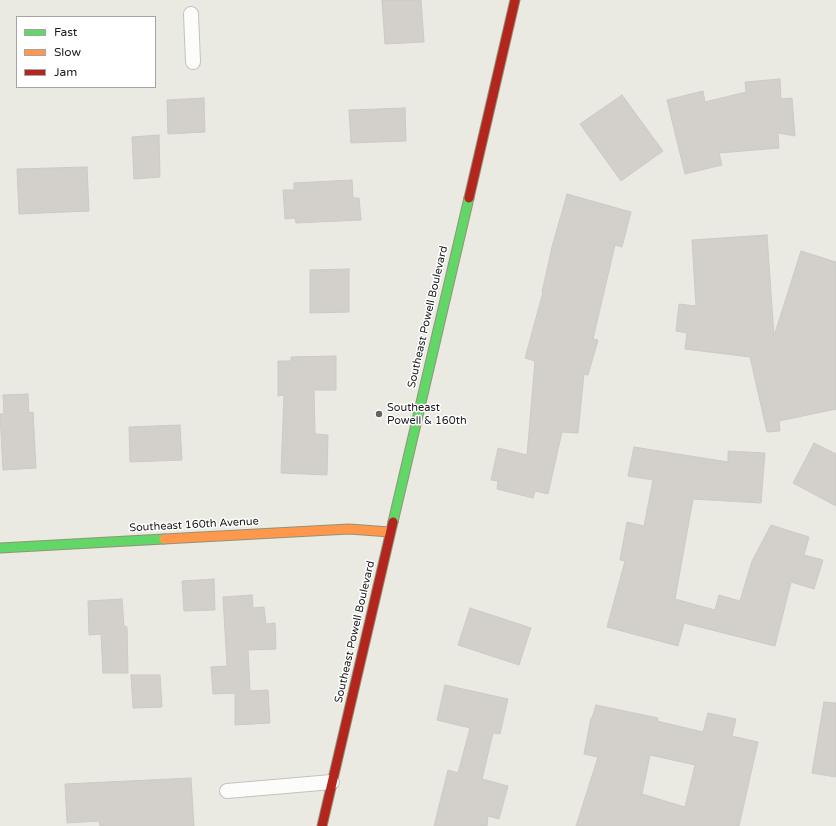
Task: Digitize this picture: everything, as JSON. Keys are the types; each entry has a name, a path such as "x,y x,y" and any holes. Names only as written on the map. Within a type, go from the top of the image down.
{"main road":[{"name":"Southeast Powell Boulevard","path":"322,826 515,0"},
{"name":"Southeast 160th Avenue","path":"0,548 349,529 390,532"}],"lane":[{"path":"191,14 193,62"},
{"path":"227,791 332,782"}],"building":[{"path":"382,0 421,0 424,42 385,44"},
{"path":"780,79 781,99 792,98 795,136 778,133 779,148 719,153 722,165 685,174 667,100 703,91 705,102 746,92 745,82"},
{"path":"622,95 663,151 621,181 580,124"},
{"path":"204,98 205,132 168,134 167,100"},
{"path":"405,108 406,141 351,143 349,110"},
{"path":"159,135 160,177 134,179 132,137"},
{"path":"87,167 89,211 19,214 17,169"},
{"path":"352,180 353,198 359,198 361,220 296,223 295,218 285,219 283,190 294,190 294,183"},
{"path":"567,194 631,212 622,247 615,245 593,339 598,340 588,375 584,374 578,433 562,432 548,494 535,491 533,498 497,489 498,481 491,480 498,448 527,455 535,361 525,358 543,292 552,247"},
{"path":"767,235 774,336 801,251 836,262 836,409 779,421 780,431 767,432 750,357 685,349 687,333 676,331 679,304 696,306 692,240"},
{"path":"349,269 349,312 310,313 310,270"},
{"path":"336,356 336,390 314,390 315,434 328,435 327,475 281,473 284,395 278,396 278,361 291,361 291,357"},
{"path":"28,394 29,413 33,412 36,468 3,470 0,414 4,414 3,395"},
{"path":"180,425 182,460 130,462 129,427"},
{"path":"814,443 836,454 836,506 793,483"},
{"path":"634,447 728,462 728,451 765,453 761,503 693,499 675,599 715,610 719,595 740,601 752,561 771,525 809,537 804,555 823,560 814,589 791,582 775,646 684,623 678,646 607,627 625,561 620,560 627,522 644,526 653,480 628,476"},
{"path":"214,579 215,610 184,611 182,581"},
{"path":"252,595 253,608 264,607 266,624 275,623 276,649 248,650 250,691 268,690 270,723 235,725 235,693 213,694 211,667 227,666 223,597"},
{"path":"122,599 124,626 127,627 128,673 103,673 101,634 89,635 88,601"},
{"path":"470,608 531,628 519,665 458,645"},
{"path":"131,675 160,675 162,707 133,708"},
{"path":"445,685 508,699 500,734 493,733 482,779 508,786 499,819 488,816 487,826 434,826 448,770 458,773 470,728 437,720"},
{"path":"824,702 836,703 836,777 812,773"},
{"path":"596,705 658,718 657,721 703,732 708,713 736,719 732,736 758,742 739,826 576,826 598,757 584,754","holes":["650,755 695,765 685,807 642,794"]},
{"path":"191,778 194,826 100,826 99,821 67,823 65,784"}],"traffic: fast":[{"path":"393,522 469,198"},
{"path":"0,548 164,539"}],"traffic: slow":[{"path":"164,539 349,529 390,532"}],"traffic: jam":[{"path":"469,198 515,0"},
{"path":"322,826 393,522"}],"place":[{"name":"Southeast Powell & 160th","path":"379,414"}]}
